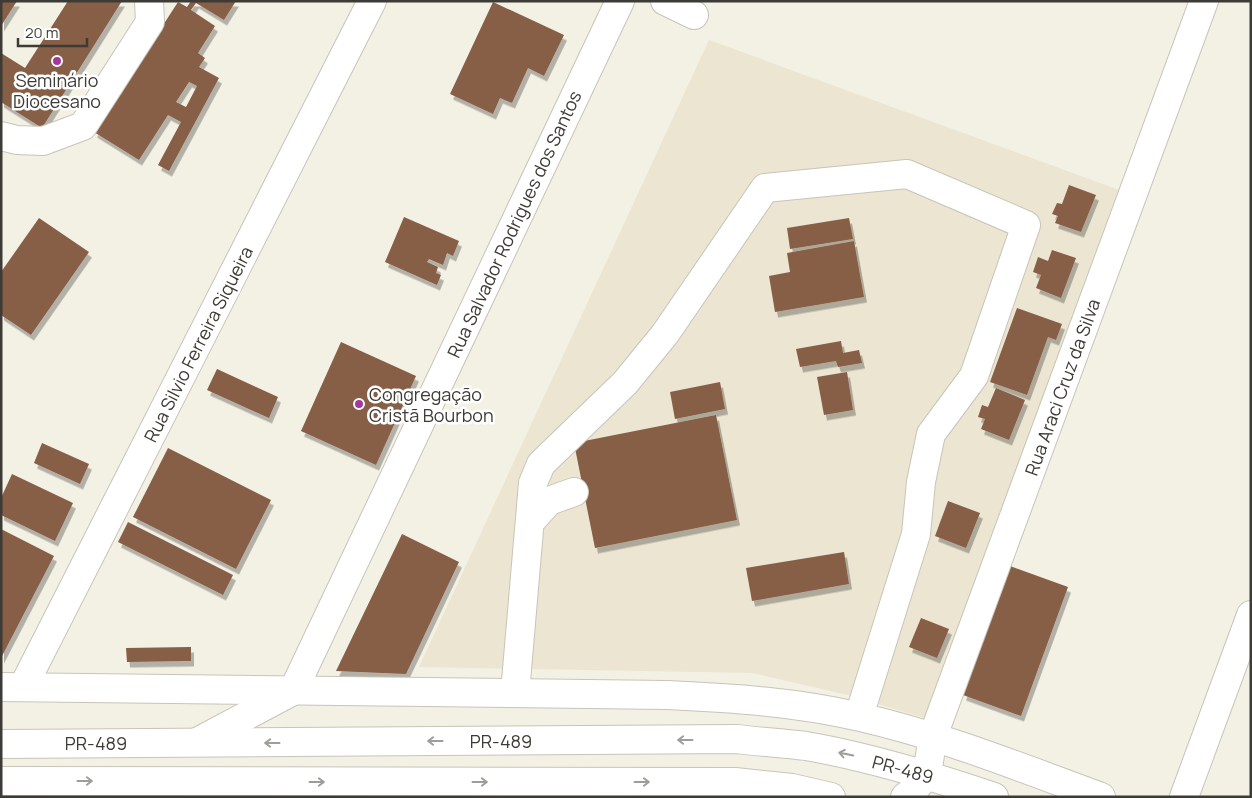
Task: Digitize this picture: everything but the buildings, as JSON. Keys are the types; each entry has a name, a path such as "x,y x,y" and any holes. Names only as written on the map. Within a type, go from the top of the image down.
{"street":[{"path":"1,136 16,140 43,141 84,126 150,22 149,1"},
{"name":"Rua Silvio Ferreira Siqueira","path":"12,687 372,1"},
{"name":"Rua Salvador Rodrigues dos Santos","path":"292,691 620,1"},
{"path":"665,1 694,15"},
{"name":"Rua Araci Cruz da Silva","path":"926,774 933,736 1204,1"},
{"path":"515,693 533,483 541,464 625,383 653,348 766,188 906,174 1026,225 974,376 930,434 921,482 916,534 859,716"},
{"path":"530,522 549,501 574,492"},
{"path":"1184,797 1251,615"},
{"path":"12,687 667,694 742,699 806,706 859,716 933,736 1101,797"},
{"path":"194,743 292,691"},
{"name":"PR-489","path":"1,744 737,739 804,746 872,760 926,774 994,797"},
{"path":"905,797 914,790 926,774"},
{"path":"1,781 43,789 735,782 807,794"}],"shaded area":[{"path":"709,40 1119,190 925,718 848,695 752,673 419,667"}],"green space":[{"path":"252,789 257,797 67,797 66,794"}],"place":[{"name":"Seminário Diocesano","path":"57,61"},
{"name":"Congregação Cristã Bourbon","path":"359,404"}]}
